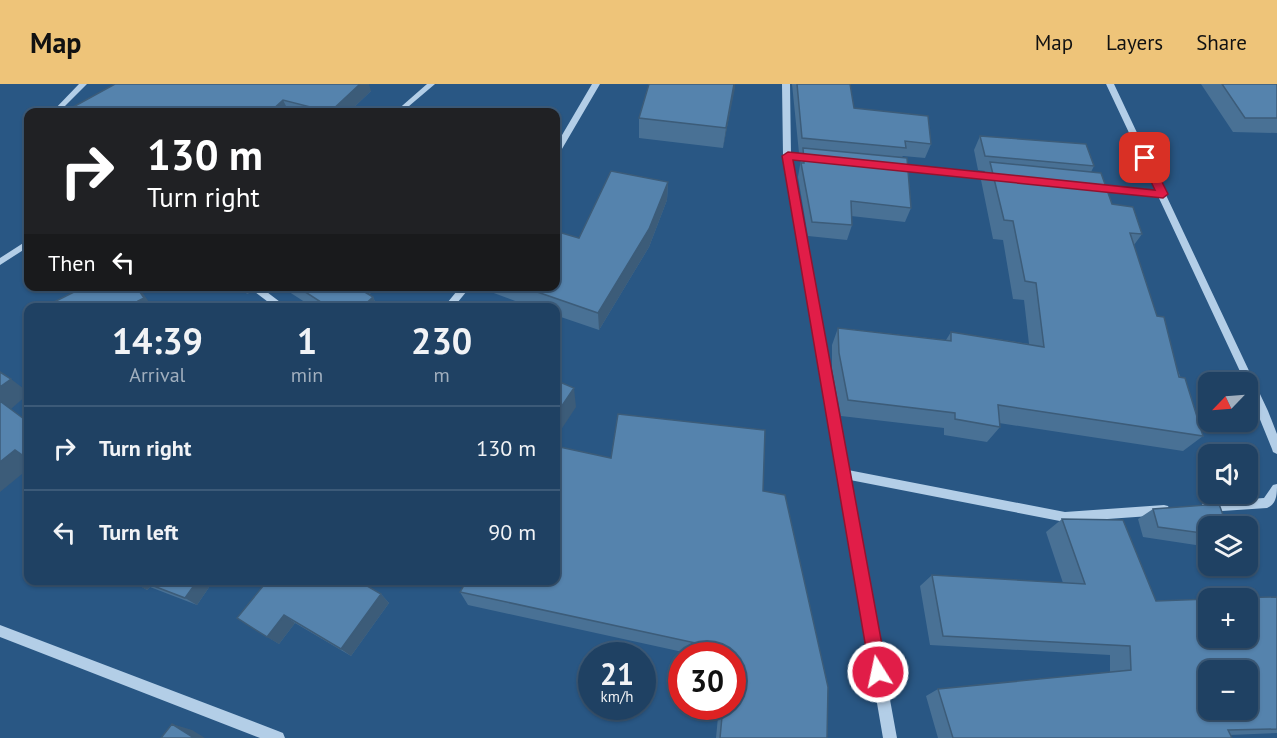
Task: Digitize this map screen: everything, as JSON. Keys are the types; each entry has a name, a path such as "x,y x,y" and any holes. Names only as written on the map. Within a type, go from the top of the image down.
{"street":[{"path":"59,108 83,84"},
{"path":"403,108 431,84"},
{"path":"560,145 596,84"},
{"path":"786,84 788,156 890,738"},
{"path":"1110,84 1263,411 1277,449"},
{"path":"788,156 799,157"},
{"path":"881,165 1010,179"},
{"path":"1081,186 1163,194"},
{"path":"0,262 24,246"},
{"path":"258,291 276,303"},
{"path":"451,303 462,291"},
{"path":"842,474 1065,517 1172,509"},
{"path":"1196,508 1267,503 1277,489"},
{"path":"0,631 278,738"}],"building":[{"path":"115,84 360,84 334,108 314,108 283,100 274,108 71,108"},
{"path":"649,84 734,84 726,128 639,118"},
{"path":"797,84 850,84 854,108 928,116 931,144 905,141 906,148 802,138"},
{"path":"1222,84 1277,84 1277,118 1245,118"},
{"path":"980,136 1086,144 1094,166 985,156"},
{"path":"803,148 907,158 911,208 851,201 852,225 812,222 801,163 804,163"},
{"path":"990,162 1101,173 1112,204 1133,207 1142,234 1130,233 1157,316 1164,317 1179,377 1185,378 1198,420 1198,432 1202,432 1203,436 998,405 1000,427 955,419 955,413 848,400 839,353 838,328 951,341 951,332 1044,347 1036,283 1025,281 1013,221 1004,220"},
{"path":"611,171 668,182 649,229 598,313 534,291 560,291 560,232 579,238"},
{"path":"76,291 139,291 144,298 138,301 139,303 52,303"},
{"path":"304,291 363,291 373,297 366,303 322,303"},
{"path":"0,372 11,379 0,387"},
{"path":"560,382 574,388 560,409"},
{"path":"0,401 24,419 24,456 15,450 0,462"},
{"path":"618,414 765,430 763,491 785,495 828,687 827,738 720,738 722,720 746,720 746,642 691,642 460,592 464,585 560,585 560,447 611,458"},
{"path":"1219,504 1223,516 1198,516 1198,532 1158,527 1153,509"},
{"path":"1062,519 1123,520 1156,601 1198,599 1198,648 1258,648 1258,597 1277,597 1277,729 1228,730 1232,738 953,738 938,689 1131,670 1130,646 943,636 932,575 1085,584"},
{"path":"151,585 194,585 185,598"},
{"path":"264,585 366,585 381,594 341,649 284,615 267,637 237,618"},
{"path":"172,724 194,738 161,738"}],"route":[{"path":"878,672 788,156 1163,194 1145,158"}]}
